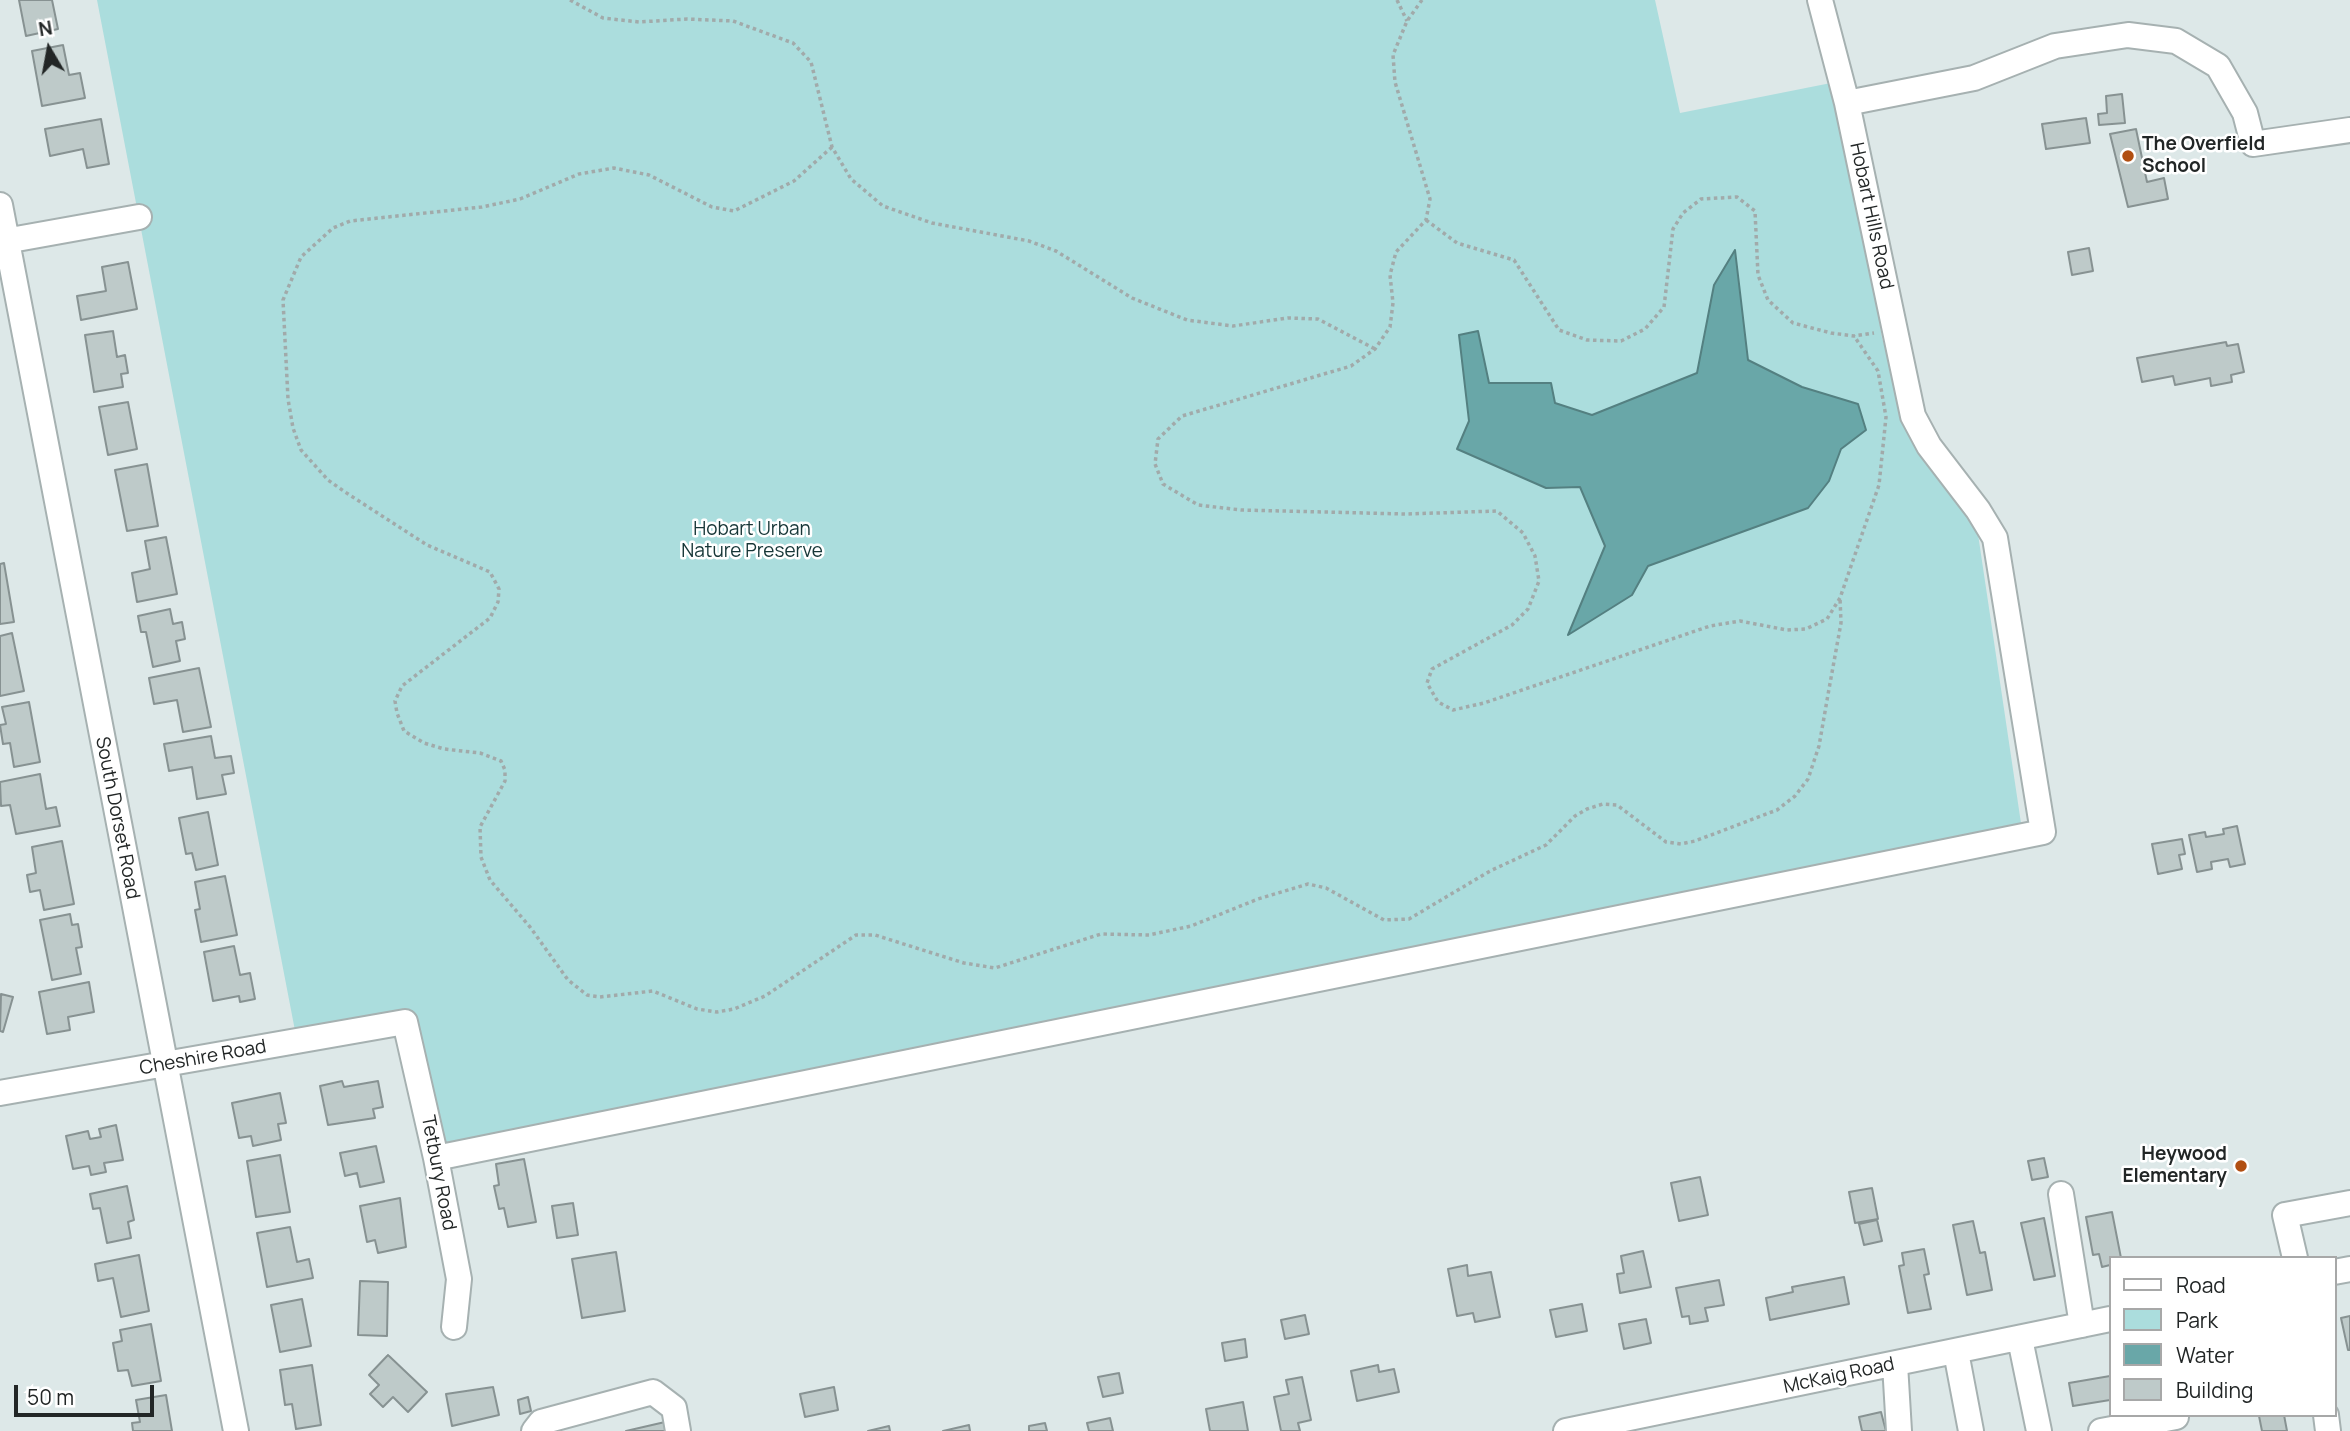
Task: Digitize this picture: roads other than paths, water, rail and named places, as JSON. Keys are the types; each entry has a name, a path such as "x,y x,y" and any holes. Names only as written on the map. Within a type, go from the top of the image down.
{"street":[{"name":"Hobart Hills Road","path":"436,1158 2043,832 1995,538 1978,510 1929,446 1913,416 1847,103 1820,0"},
{"path":"1847,103 1974,78 2055,46 2128,35 2176,41 2218,66 2245,113 2253,144 2350,130"},
{"name":"South Dorset Road","path":"0,205 4,242 236,1431"},
{"path":"4,242 139,217"},
{"name":"Cheshire Road","path":"0,1093 405,1022"},
{"name":"Tetbury Road","path":"405,1022 436,1158 458,1279 454,1326"},
{"path":"2061,1194 2082,1325"},
{"path":"2295,1256 2285,1215 2350,1203"},
{"name":"McKaig Road","path":"1566,1431 1658,1422 1895,1364 2108,1319"},
{"path":"2020,1339 2039,1431"},
{"path":"1955,1352 1971,1431"},
{"path":"1895,1364 1899,1431"},
{"path":"534,1431 541,1422 653,1392 674,1408 678,1431"},
{"path":"2101,1431 2177,1421"}],"water":[{"path":"1735,250 1748,360 1802,387 1858,404 1866,430 1841,449 1829,481 1808,508 1648,566 1632,595 1568,635 1605,546 1580,487 1546,488 1457,449 1469,421 1459,335 1478,331 1489,383 1551,383 1555,403 1592,415 1697,373 1714,285"}],"place":[{"name":"The Overfield School","path":"2128,156"},
{"name":"Heywood Elementary","path":"2241,1166"}],"park label":[{"name":"Hobart Urban Nature Preserve","path":"752,541"}]}
